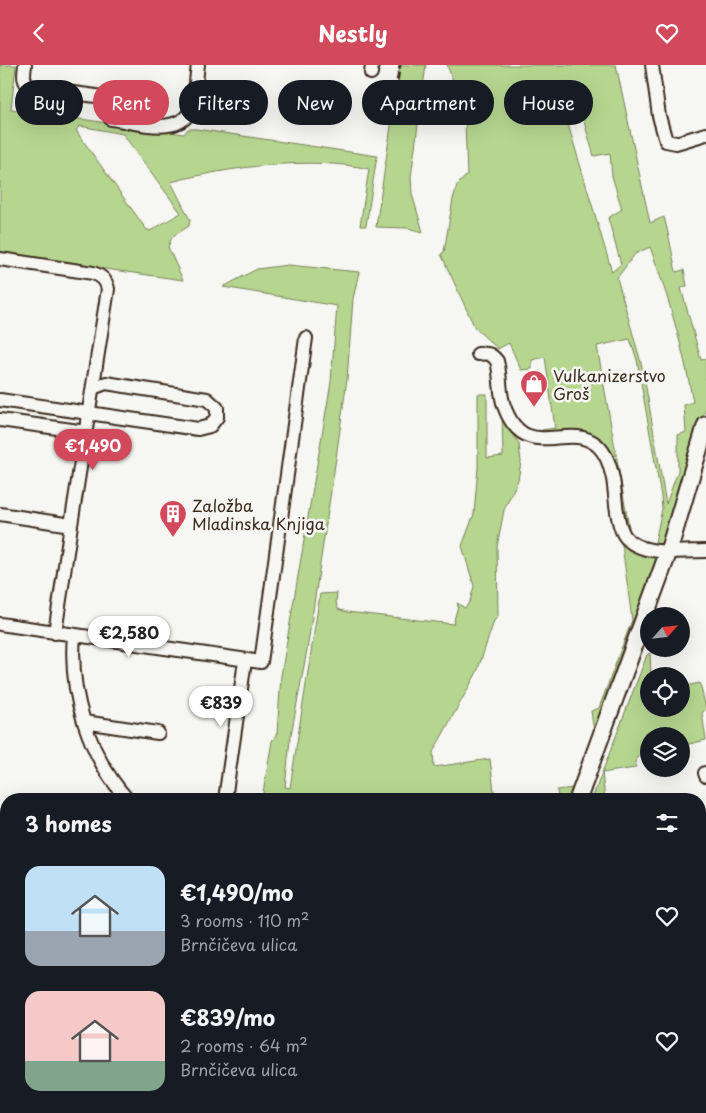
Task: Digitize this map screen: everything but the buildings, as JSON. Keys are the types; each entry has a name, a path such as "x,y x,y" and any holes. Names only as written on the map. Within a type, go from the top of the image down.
{"main road":[{"path":"580,793 668,553 706,425"}],"street":[{"path":"25,65 24,75 26,83 30,87 93,96"},
{"path":"152,125 165,127 178,124 188,115 192,105 198,65"},
{"path":"652,65 659,116 666,141 676,143 706,134"},
{"path":"0,259 101,275 108,289 55,633"},
{"path":"0,624 261,662 306,338"},
{"path":"478,354 487,353 497,361 503,404 518,432 527,437 582,438 596,444 606,455 616,509 625,536 632,543 643,548 668,553 706,551"},
{"path":"0,400 198,429 210,426 217,417 217,408 206,399 106,383 92,388"},
{"path":"0,420 86,432"},
{"path":"0,514 71,525"},
{"path":"74,635 72,660 74,681 84,722 104,764 123,793"},
{"path":"226,793 245,661"},
{"path":"84,722 158,733"}],"green space":[{"path":"0,65 16,65 11,109 15,110 15,125 83,125 83,119 93,121 93,125 122,125 184,134 188,129 196,129 377,156 366,226 360,226 369,169 322,163 296,163 243,168 171,182 190,220 189,226 172,237 168,247 183,280 0,254","holes":["80,126 123,134 181,213 150,231 146,229 76,130"]},
{"path":"400,65 426,65 424,80 398,80"},
{"path":"447,65 616,65 650,223 664,217 676,272 684,270 687,286 681,288 701,360 706,359 706,408 670,528 662,542 654,547 662,509 661,496 637,360 630,339 597,346 631,539 626,533 605,450 542,432 542,430 555,428 545,357 532,360 532,369 521,370 509,343 498,349 475,328 441,254 444,252 457,185 467,175 465,125 494,125 494,80 453,80","holes":["504,80 593,80 593,125 585,125 594,156 610,153 612,176 622,209 608,218 621,264 612,272 568,125 504,125","650,247 675,323 693,402 684,405 686,432 678,435 678,471 666,504 643,370 617,278 635,254"]},
{"path":"391,125 418,125 411,177 412,194 423,232 407,228 376,227"},
{"path":"288,265 359,272 353,299 347,379 336,458 307,650 290,740 285,787 290,788 320,594 337,593 336,602 338,609 347,612 453,624 458,606 457,603 465,608 470,601 474,586 462,546 474,514 478,468 478,394 487,394 487,458 503,456 502,416 519,444 521,462 518,480 504,510 497,547 498,616 494,621 477,672 433,752 434,767 490,759 494,793 263,793 272,741 277,733 281,676 331,382 337,306 223,287 257,269"},
{"path":"621,537 655,555 658,560 574,793 557,793 557,790 573,788 594,732 591,711 599,708 632,620"},
{"path":"646,657 650,657 651,667 642,667"},
{"path":"640,673 640,717 690,717 690,685 700,683 706,709 702,713 706,740 690,744 690,727 640,727 640,756 637,757 635,768 602,773 604,793 594,793"}],"railway":[{"path":"397,80 400,65"}],"place":[{"name":"Vulkanizerstvo Groš","path":"534,408"},
{"name":"Založba Mladinska Knjiga","path":"173,538"}]}
